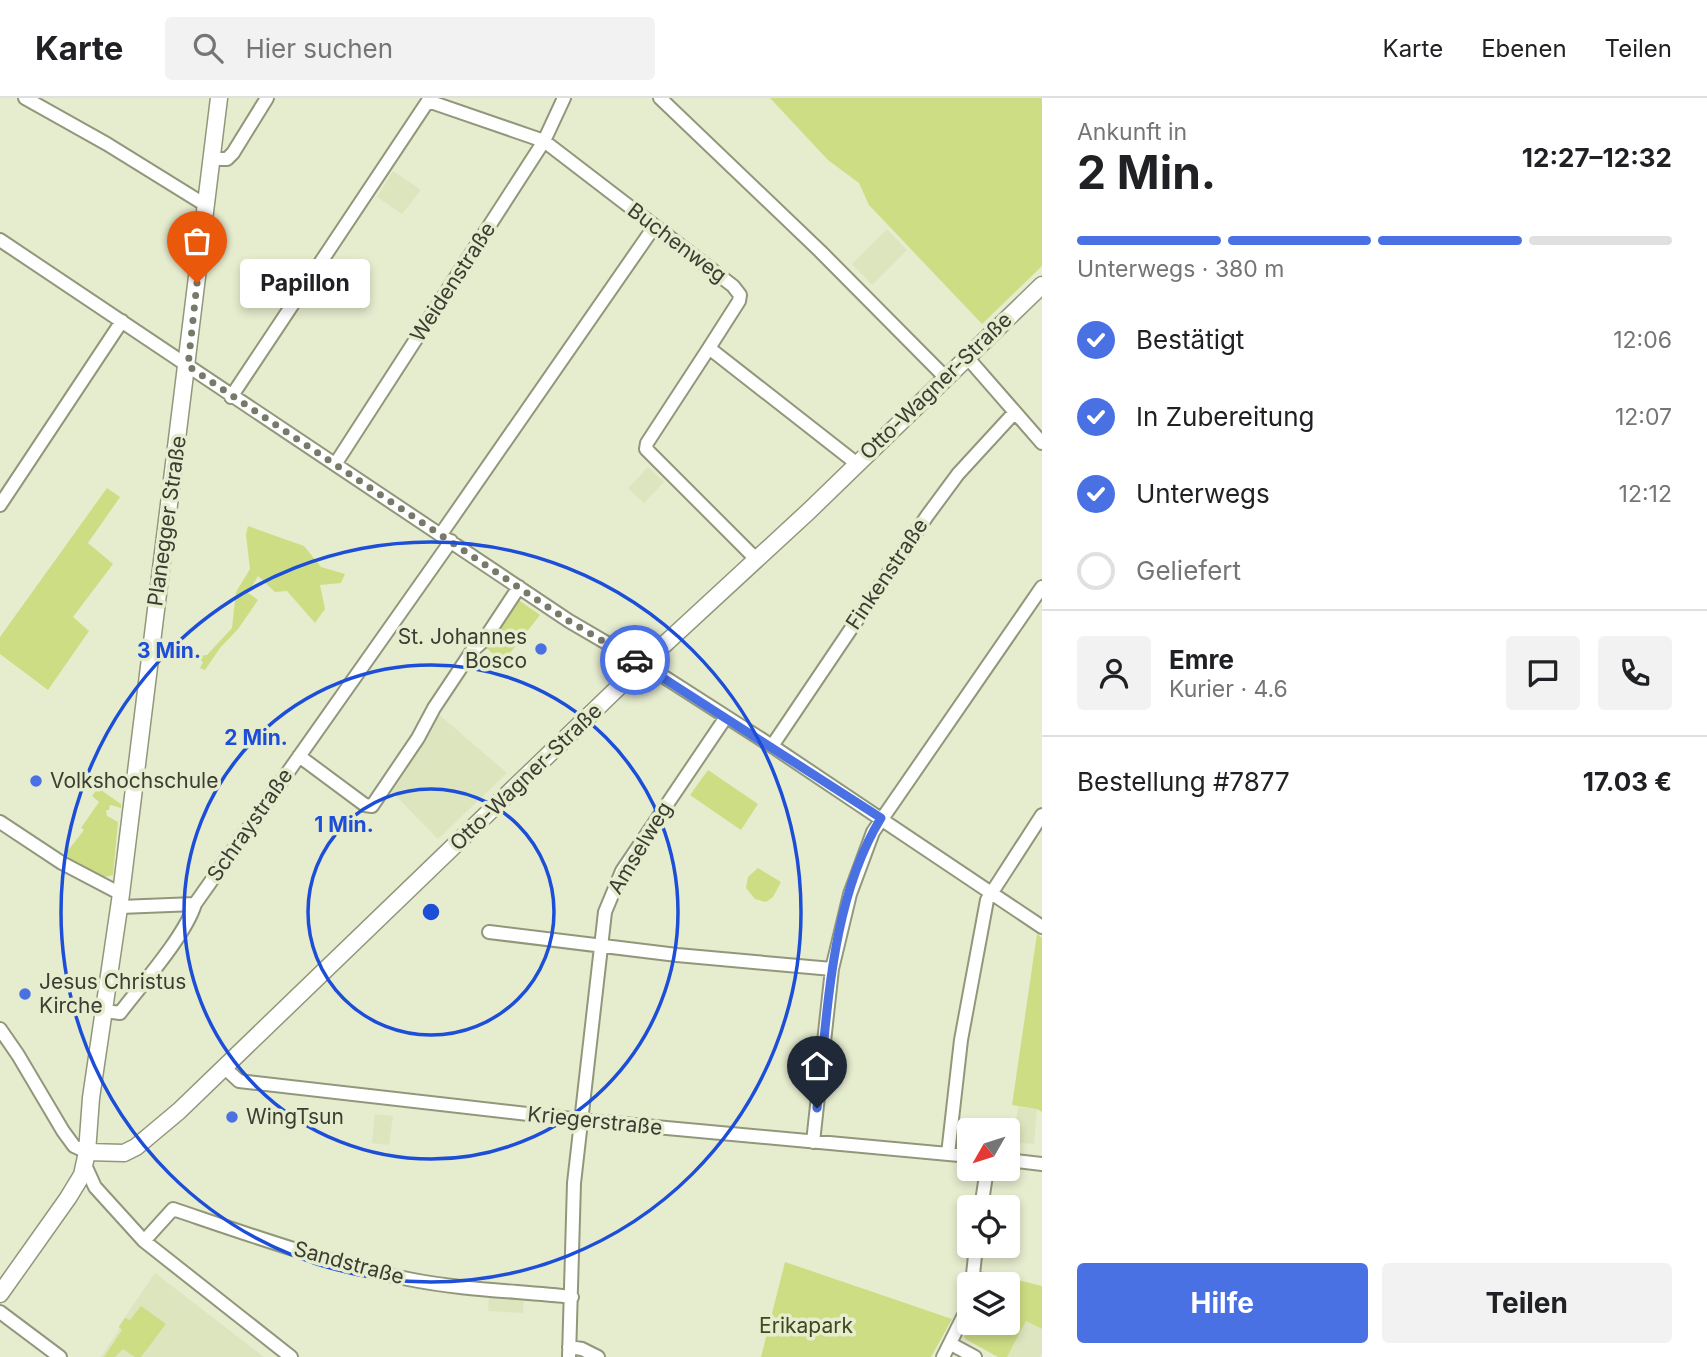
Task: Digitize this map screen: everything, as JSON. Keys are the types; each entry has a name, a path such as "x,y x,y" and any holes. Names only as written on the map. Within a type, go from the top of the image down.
{"street":[{"path":"25,98 206,203"},
{"name":"Planegger Straße","path":"86,1159 91,1098 120,900 219,98"},
{"path":"212,159 226,159 233,153 267,98"},
{"name":"Weidenstraße","path":"336,463 544,141 564,98"},
{"path":"660,98 820,251 945,377"},
{"path":"231,397 429,99"},
{"name":"Buchenweg","path":"429,99 544,141 733,286 740,295 709,348"},
{"name":"Schraystraße","path":"105,1011 120,1013 194,908 654,227"},
{"path":"1,242 312,451 336,463 569,621 643,664 772,746 1042,927"},
{"name":"Otto-Wagner-Straße","path":"86,1159 124,1153 136,1147 225,1068 643,664 757,560 1042,285"},
{"path":"0,505 122,321"},
{"path":"757,560 646,449 647,443 709,348 856,463"},
{"path":"966,356 1042,443"},
{"name":"Finkenstraße","path":"772,746 931,510 960,472 1015,412"},
{"path":"299,756 365,805 372,806 418,738 433,708 472,651 484,640 519,587"},
{"path":"813,1142 832,969 853,883 873,832 1042,587"},
{"name":"Amselweg","path":"569,1352 574,1191 580,1120 600,944 608,902 622,871 726,717"},
{"path":"948,1154 963,1029 987,900 1042,815"},
{"path":"0,822 120,900"},
{"name":"Schraystraße","path":"120,900 194,908"},
{"path":"489,932 677,955 832,969"},
{"path":"0,1029 24,1064 59,1125 86,1159 95,1187 144,1241 291,1357"},
{"name":"Kriegerstraße","path":"225,1068 240,1081 580,1120 957,1155"},
{"path":"0,1294 79,1181 86,1159"},
{"path":"1020,1161 1042,1164"},
{"name":"Sandstraße","path":"144,1241 173,1209 335,1261 406,1278 572,1297"},
{"path":"0,1312 60,1357"},
{"path":"943,1357 957,1331"},
{"path":"951,1344 975,1357"},
{"path":"569,1352 582,1349 598,1357"}],"shaded area":[{"path":"393,171 421,190 402,214 377,197"},
{"path":"887,229 907,250 872,285 852,264"},
{"path":"648,467 664,482 644,503 628,488"},
{"path":"437,713 507,773 438,839 390,790 425,739"},
{"path":"1018,1107 1037,1109 1034,1144 1020,1143 1020,1118 1016,1118"},
{"path":"375,1114 393,1116 389,1145 372,1143"},
{"path":"155,1273 264,1357 101,1357"},
{"path":"489,1294 524,1296 523,1313 488,1311"},
{"path":"1026,1321 1042,1329 1040,1357 1007,1357"}],"green space":[{"path":"770,98 1042,98 1042,266 982,324 869,205 859,183 828,160"},
{"path":"107,488 120,497 88,543 113,564 73,617 89,631 48,690 0,654 0,637"},
{"path":"248,526 304,546 321,567 345,574 341,583 320,585 325,609 315,623 287,591 275,592 258,576 248,593 258,600 205,670 200,668 203,662 195,656 207,655 232,628 236,592 250,569 246,535"},
{"path":"517,599 540,615 503,662 485,647"},
{"path":"708,770 758,804 741,830 690,795"},
{"path":"98,788 121,804 121,808 110,805 109,810 106,810 107,816 118,822 113,875 107,877 88,872 63,857 84,830 81,828 99,802 92,796"},
{"path":"758,868 781,882 773,897 766,902 755,899 746,888 748,877"},
{"path":"1037,934 1042,938 1042,1112 1012,1105"},
{"name":"Erikapark","path":"785,1262 952,1319 931,1357 761,1357"},
{"path":"1020,1281 1042,1286 1042,1329 1026,1321 1020,1332"},
{"path":"141,1306 166,1324 141,1357 135,1357 123,1349 115,1357 104,1357 122,1330 119,1327 125,1318 130,1320"},
{"path":"1019,1335 1007,1357 998,1357 964,1337"}],"way so far":[{"path":"197,283 188,366 569,621 635,660"}],"place":[{"name":"Papillon","path":"197,283"},
{"name":"St. Johannes Bosco","path":"541,649"},
{"name":"Volkshochschule","path":"36,781"},
{"name":"Jesus Christus Kirche","path":"25,994"},
{"name":"WingTsun","path":"232,1117"}],"route":[{"path":"635,660 881,818 857,871 843,919 832,969 817,1108"}]}
